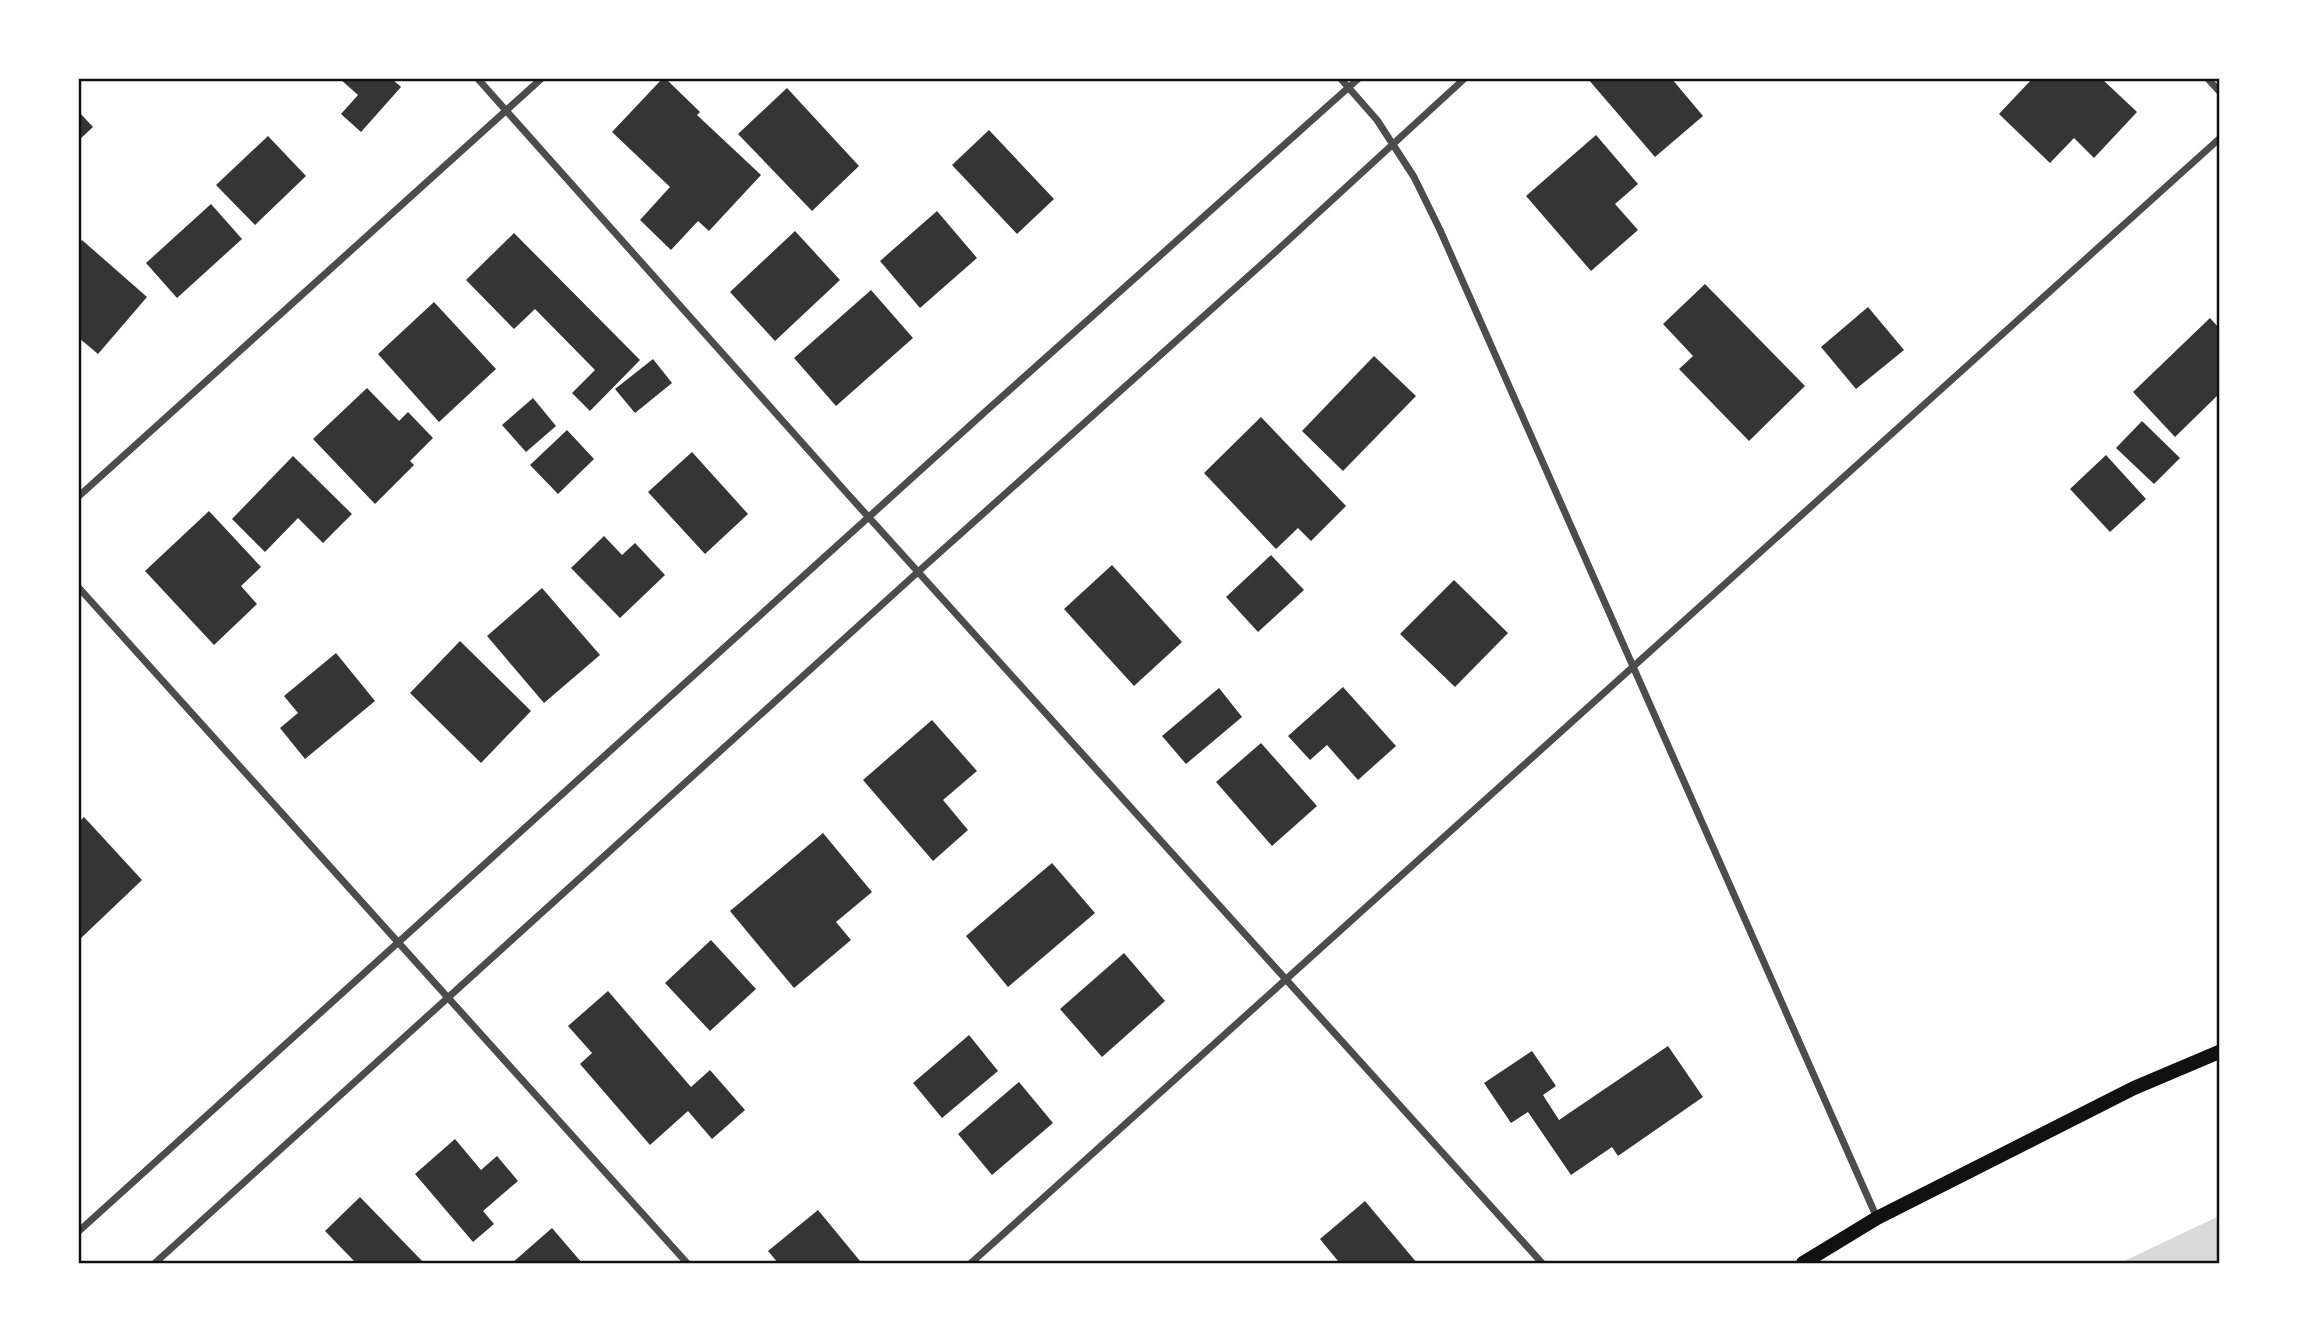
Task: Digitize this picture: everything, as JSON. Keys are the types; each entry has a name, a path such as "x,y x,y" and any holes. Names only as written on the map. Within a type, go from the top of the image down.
{"main road":[{"path":"1803,1263 1877,1218 2134,1088 2219,1052"}],"street":[{"path":"478,79 1542,1263"},
{"path":"79,496 541,79"},
{"path":"1341,79 1377,120 1415,177 1440,230 1877,1218"},
{"path":"79,1231 986,411 1358,79"},
{"path":"155,1263 1464,79"},
{"path":"2208,79 2219,91"},
{"path":"971,1263 2219,139"},
{"path":"79,588 687,1263"}],"shaded area":[{"path":"2219,1216 2219,1263 2120,1263"}],"building":[{"path":"340,79 392,79 401,87 361,132 341,114 358,95"},
{"path":"662,79 666,79 700,112 697,115 761,175 709,231 698,221 671,250 640,220 670,187 612,132"},
{"path":"1588,79 1672,79 1703,116 1655,157"},
{"path":"2032,79 2102,79 2137,112 2094,158 2074,138 2050,163 1999,114"},
{"path":"787,88 859,166 812,211 738,134"},
{"path":"79,112 93,127 79,140"},
{"path":"989,130 1054,199 1017,234 952,165"},
{"path":"1596,135 1638,184 1615,204 1638,230 1591,271 1526,196"},
{"path":"268,136 306,176 255,225 216,185"},
{"path":"211,204 242,239 177,298 146,263"},
{"path":"937,211 977,258 920,308 880,261"},
{"path":"795,231 840,280 775,341 730,292"},
{"path":"514,233 640,360 590,411 572,393 595,370 535,309 514,329 466,280"},
{"path":"82,240 147,297 98,354 79,338 79,244"},
{"path":"1705,284 1805,386 1749,441 1679,369 1693,356 1663,324"},
{"path":"871,290 913,338 836,406 794,358"},
{"path":"434,302 496,369 439,422 378,354"},
{"path":"1868,307 1904,350 1856,389 1821,347"},
{"path":"2210,318 2219,328 2219,394 2175,437 2133,392"},
{"path":"1374,356 1416,396 1343,471 1302,431"},
{"path":"653,359 672,383 635,413 615,389"},
{"path":"367,388 399,421 408,412 433,438 410,461 414,465 375,504 313,439"},
{"path":"533,398 556,426 526,452 502,425"},
{"path":"1261,417 1346,506 1311,541 1298,528 1276,549 1204,473"},
{"path":"2142,421 2180,458 2154,484 2116,448"},
{"path":"567,430 594,459 558,494 530,465"},
{"path":"692,452 748,514 705,554 648,492"},
{"path":"2106,455 2146,499 2110,532 2070,489"},
{"path":"293,456 352,514 323,543 298,518 265,552 232,519"},
{"path":"209,511 261,567 241,586 257,604 214,645 145,571"},
{"path":"604,536 622,555 635,543 665,575 620,618 571,568"},
{"path":"1271,555 1304,590 1258,632 1226,597"},
{"path":"1112,565 1182,642 1134,686 1064,609"},
{"path":"1454,580 1508,633 1455,687 1400,634"},
{"path":"542,588 600,655 544,703 487,636"},
{"path":"460,641 531,711 481,763 410,693"},
{"path":"336,653 375,701 305,759 280,728 298,713 284,696"},
{"path":"1343,687 1396,746 1358,780 1327,745 1310,760 1288,736"},
{"path":"1219,688 1242,717 1186,764 1162,736"},
{"path":"932,720 977,771 943,800 968,830 933,861 863,780"},
{"path":"1261,743 1317,806 1272,846 1216,782"},
{"path":"84,817 142,880 79,940 79,822"},
{"path":"823,833 872,892 836,922 851,940 794,988 730,911"},
{"path":"1052,863 1095,913 1008,987 966,936"},
{"path":"711,940 756,989 710,1031 665,983"},
{"path":"1124,953 1165,1001 1102,1057 1060,1009"},
{"path":"608,991 691,1087 710,1070 745,1110 712,1139 688,1111 650,1145 580,1064 592,1053 568,1026"},
{"path":"969,1035 998,1071 942,1118 913,1083"},
{"path":"1668,1046 1703,1097 1618,1156 1612,1147 1571,1175 1528,1112 1511,1123 1484,1083 1532,1051 1556,1086 1543,1095 1559,1120"},
{"path":"1019,1082 1053,1123 992,1175 958,1134"},
{"path":"455,1139 481,1170 497,1156 518,1181 483,1211 494,1224 473,1242 415,1174"},
{"path":"360,1197 424,1263 356,1263 325,1231"},
{"path":"1365,1201 1417,1263 1336,1263 1338,1261 1320,1239"},
{"path":"818,1210 860,1261 778,1263 768,1251"},
{"path":"552,1228 582,1263 512,1263"}]}
